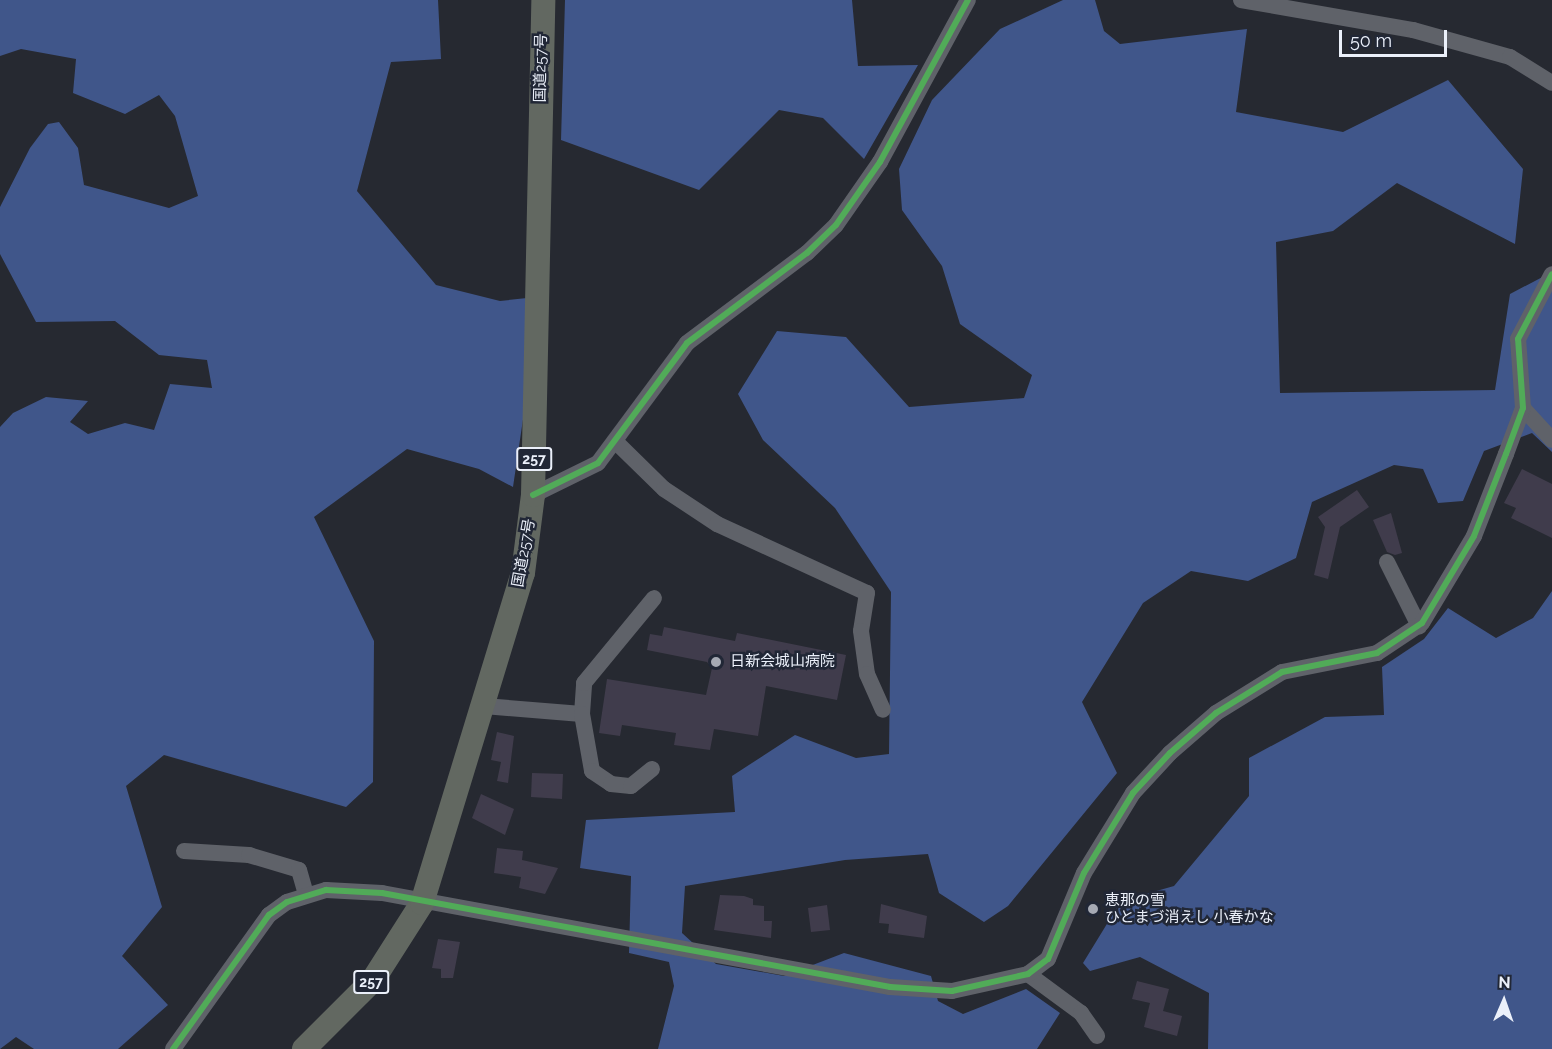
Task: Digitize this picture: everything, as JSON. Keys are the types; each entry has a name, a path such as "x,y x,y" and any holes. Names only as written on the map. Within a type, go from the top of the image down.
{"highway":[{"name":"国道257号","path":"304,1049 373,980 422,903 524,573 533,495 543,0"}],"street":[{"path":"533,495 598,463 616,442 662,369 687,343 807,253 836,225 880,162 968,0"},
{"path":"1241,0 1413,30 1510,57 1552,82"},
{"path":"173,1049 254,932 287,902 306,894 351,889 890,987 952,991 1028,974 1048,959 1084,873 1133,794 1170,753 1224,708 1282,672 1377,653 1419,626 1456,570 1523,408 1518,339 1552,274"},
{"path":"1523,408 1552,440"},
{"path":"616,442 664,489 717,524 867,593 861,631 867,674 883,710"},
{"path":"1387,562 1419,626"},
{"path":"652,769 631,786 611,784 592,771 582,714 584,683 654,598"},
{"path":"484,706 582,714"},
{"path":"184,851 249,855 298,870 306,894"},
{"path":"1028,974 1081,1013 1097,1036"}],"shaded area":[{"path":"0,0 438,0 441,59 391,62 357,191 436,285 500,301 527,298 526,399 513,487 479,469 407,449 314,517 374,641 373,782 346,807 164,755 126,786 162,907 122,956 168,1005 118,1049 34,1049 16,1037 0,1049 0,427 13,413 46,397 88,401 70,422 88,434 125,423 154,430 170,384 212,388 207,360 159,355 115,321 36,322 0,254 0,207 30,148 48,124 59,122 78,148 84,185 169,208 198,196 175,116 159,95 125,114 73,93 76,59 21,49 0,56"},
{"path":"565,0 852,0 858,66 918,65 864,159 823,118 779,110 699,190 561,140"},
{"path":"1063,0 1095,0 1104,31 1120,44 1247,29 1236,112 1343,132 1448,80 1523,169 1515,244 1397,183 1333,231 1276,242 1280,393 1495,390 1510,294 1552,272 1552,452 1532,433 1484,451 1463,501 1438,503 1423,469 1394,465 1312,502 1296,558 1248,581 1191,571 1143,603 1082,702 1117,773 1008,906 984,922 939,893 928,854 845,860 685,886 682,933 716,964 784,976 844,953 931,976 938,1001 963,1014 1026,989 1060,1013 1037,1049 658,1049 674,986 669,962 629,953 631,876 580,868 586,820 735,812 732,776 795,735 856,758 889,754 891,592 835,508 763,440 738,394 777,331 846,337 909,407 1024,398 1032,375 960,324 942,266 902,210 899,169 932,100 1000,29"},
{"path":"1552,591 1552,1049 1208,1049 1209,993 1140,957 1090,971 1083,963 1121,901 1174,886 1249,796 1249,758 1325,717 1384,715 1382,667 1424,639 1448,608 1496,638 1533,618"}],"building":[{"path":"1522,469 1552,484 1552,538 1511,518 1516,508 1504,503"},
{"path":"1357,490 1369,507 1340,527 1328,579 1314,575 1325,527 1318,517"},
{"path":"1391,513 1402,553 1395,555 1387,552 1373,520"},
{"path":"664,627 735,641 737,633 846,655 837,700 766,686 758,736 714,729 710,750 674,745 676,733 622,725 620,736 599,733 607,679 706,695 712,668 707,662 647,650 650,634 662,636"},
{"path":"497,732 514,736 508,783 497,781 501,762 491,760"},
{"path":"532,773 563,774 562,799 531,797"},
{"path":"481,794 514,809 505,835 472,818"},
{"path":"497,848 523,851 522,860 558,868 545,894 519,888 521,877 494,873"},
{"path":"720,895 744,896 753,899 753,905 764,906 764,921 772,921 771,938 714,930"},
{"path":"881,904 927,916 924,938 888,933 889,924 879,923"},
{"path":"827,905 830,930 811,932 808,908"},
{"path":"438,939 460,942 453,978 441,978 441,969 432,968"},
{"path":"1137,981 1169,989 1163,1011 1182,1016 1177,1036 1144,1027 1150,1003 1132,999"}],"cycle path":[{"path":"533,495 598,463 687,343 807,253 836,225 880,162 968,0"},
{"path":"173,1049 269,915 287,902 326,890 382,893 890,987 952,991 1028,974 1048,959 1084,873 1133,793 1170,753 1216,713 1282,672 1377,653 1422,623 1474,536 1506,454 1523,408 1518,339 1552,274"}],"place":[{"name":"日新会城山病院","path":"716,662"},
{"name":"恵那の雪 ひとまづ消えし 小春かな","path":"1093,909"}]}
